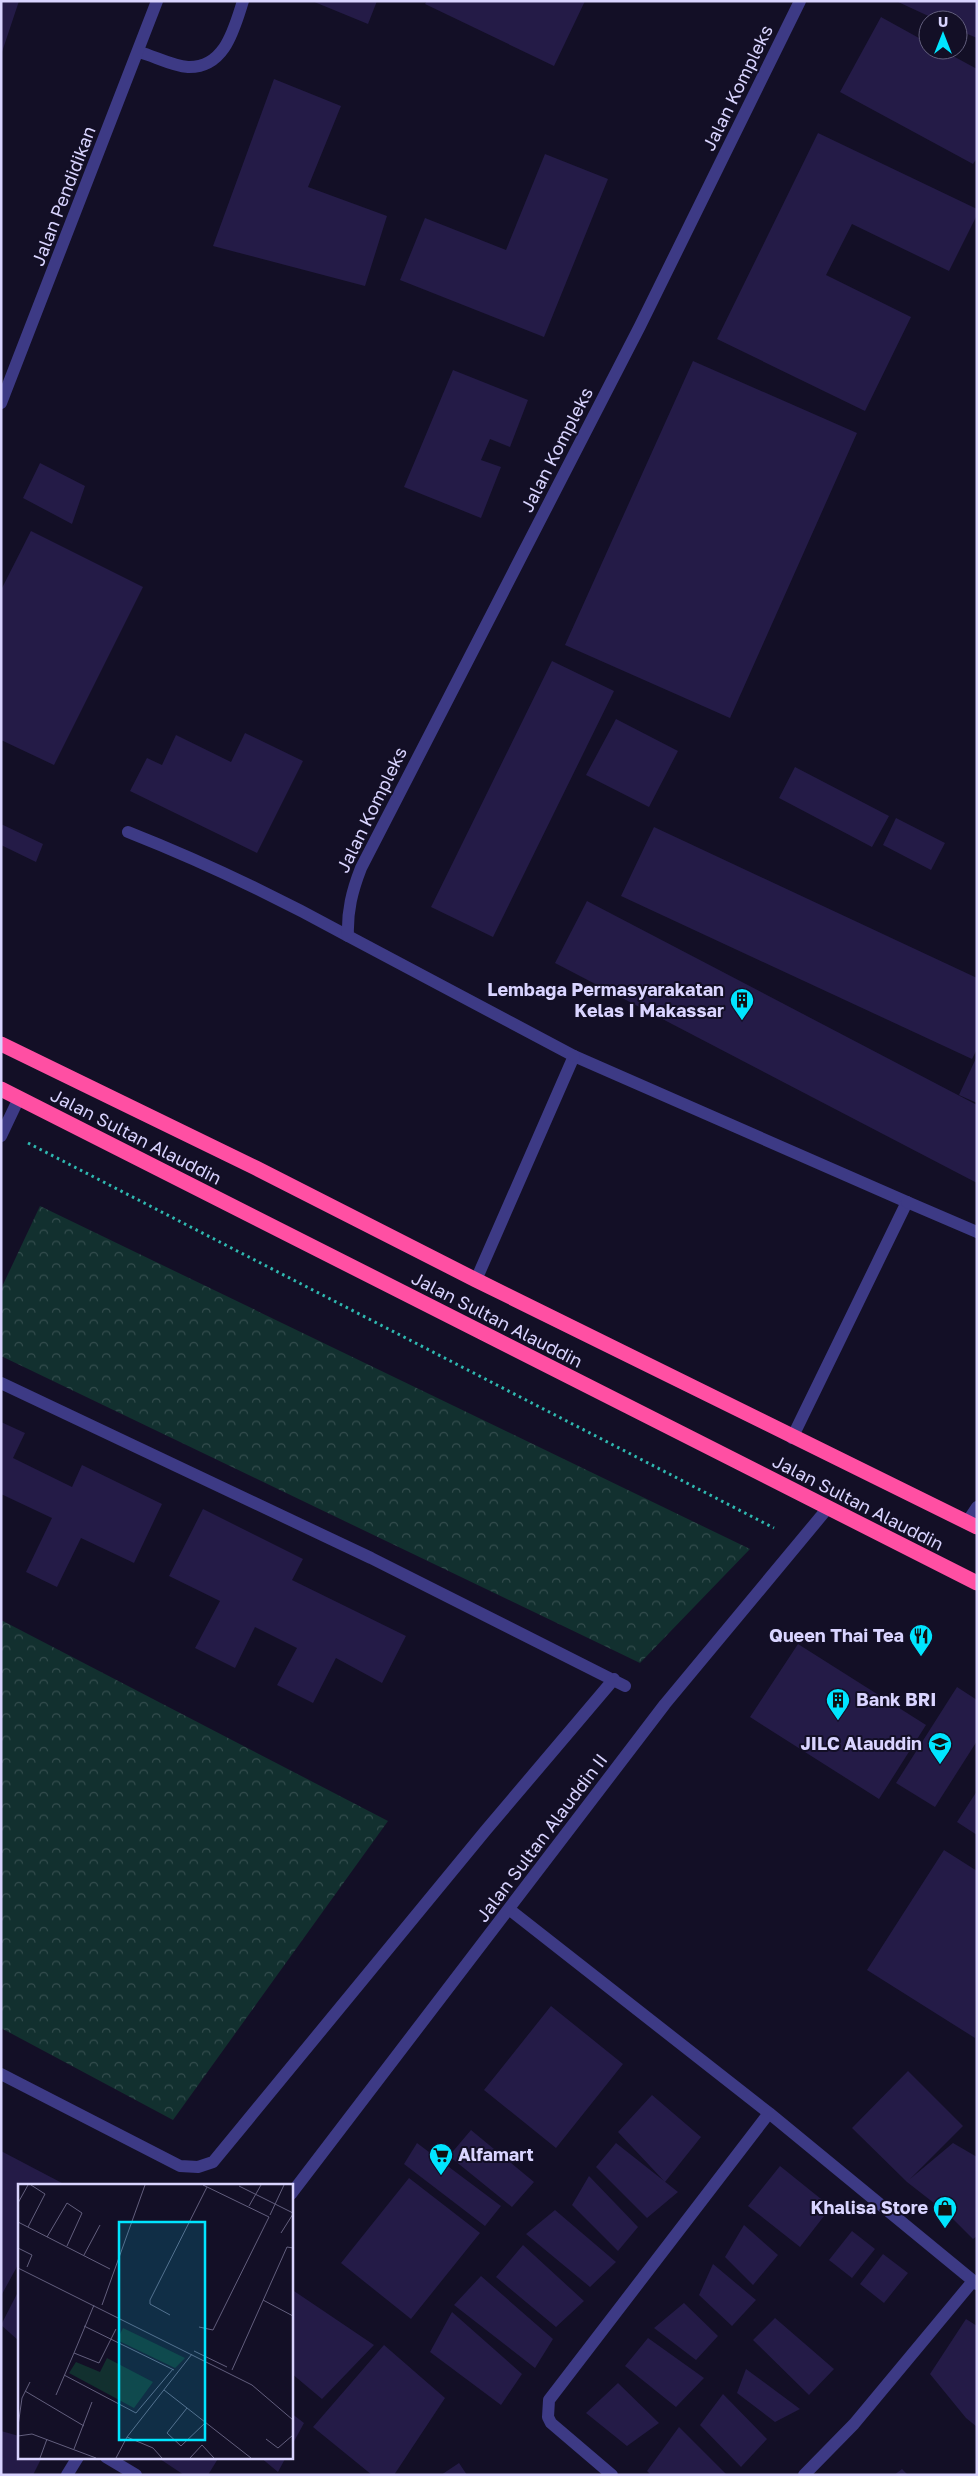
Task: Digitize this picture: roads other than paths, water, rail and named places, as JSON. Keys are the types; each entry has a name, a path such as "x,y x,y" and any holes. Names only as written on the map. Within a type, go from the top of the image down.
{"highway":[{"name":"Jalan Sultan Alauddin","path":"1,1044 256,1168 792,1438 972,1525"},
{"name":"Jalan Sultan Alauddin","path":"1,1089 827,1509 977,1583"}],"street":[{"name":"Jalan Pendidikan","path":"1,403 139,52 157,1"},
{"path":"139,52 186,67 199,65 218,56 230,41 243,1"},
{"name":"Jalan Kompleks","path":"348,936 347,914 352,892 361,868 640,326 800,1"},
{"path":"128,832 200,862 292,905 574,1056 977,1232"},
{"path":"476,1280 574,1056"},
{"path":"2,1133 19,1098"},
{"path":"792,1438 907,1202"},
{"path":"1,1383 370,1558 625,1686"},
{"path":"972,1525 977,1507"},
{"name":"Jalan Sultan Alauddin II","path":"292,2193 510,1910 665,1704 827,1509"},
{"path":"1,2074 180,2166 198,2167 213,2162 614,1679"},
{"path":"510,1910 769,2113 975,2283 854,2424 804,2475"},
{"path":"612,2475 551,2423 548,2417 549,2400 769,2113"},
{"path":"67,2475 77,2458"},
{"path":"108,2458 136,2475"}],"place":[{"name":"Lembaga Permasyarakatan Kelas I Makassar","path":"742,1021"},
{"name":"Queen Thai Tea","path":"921,1657"},
{"name":"Bank BRI","path":"838,1721"},
{"name":"JILC Alauddin","path":"940,1765"},
{"name":"Alfamart","path":"441,2176"},
{"name":"Khalisa Store","path":"945,2229"}]}
